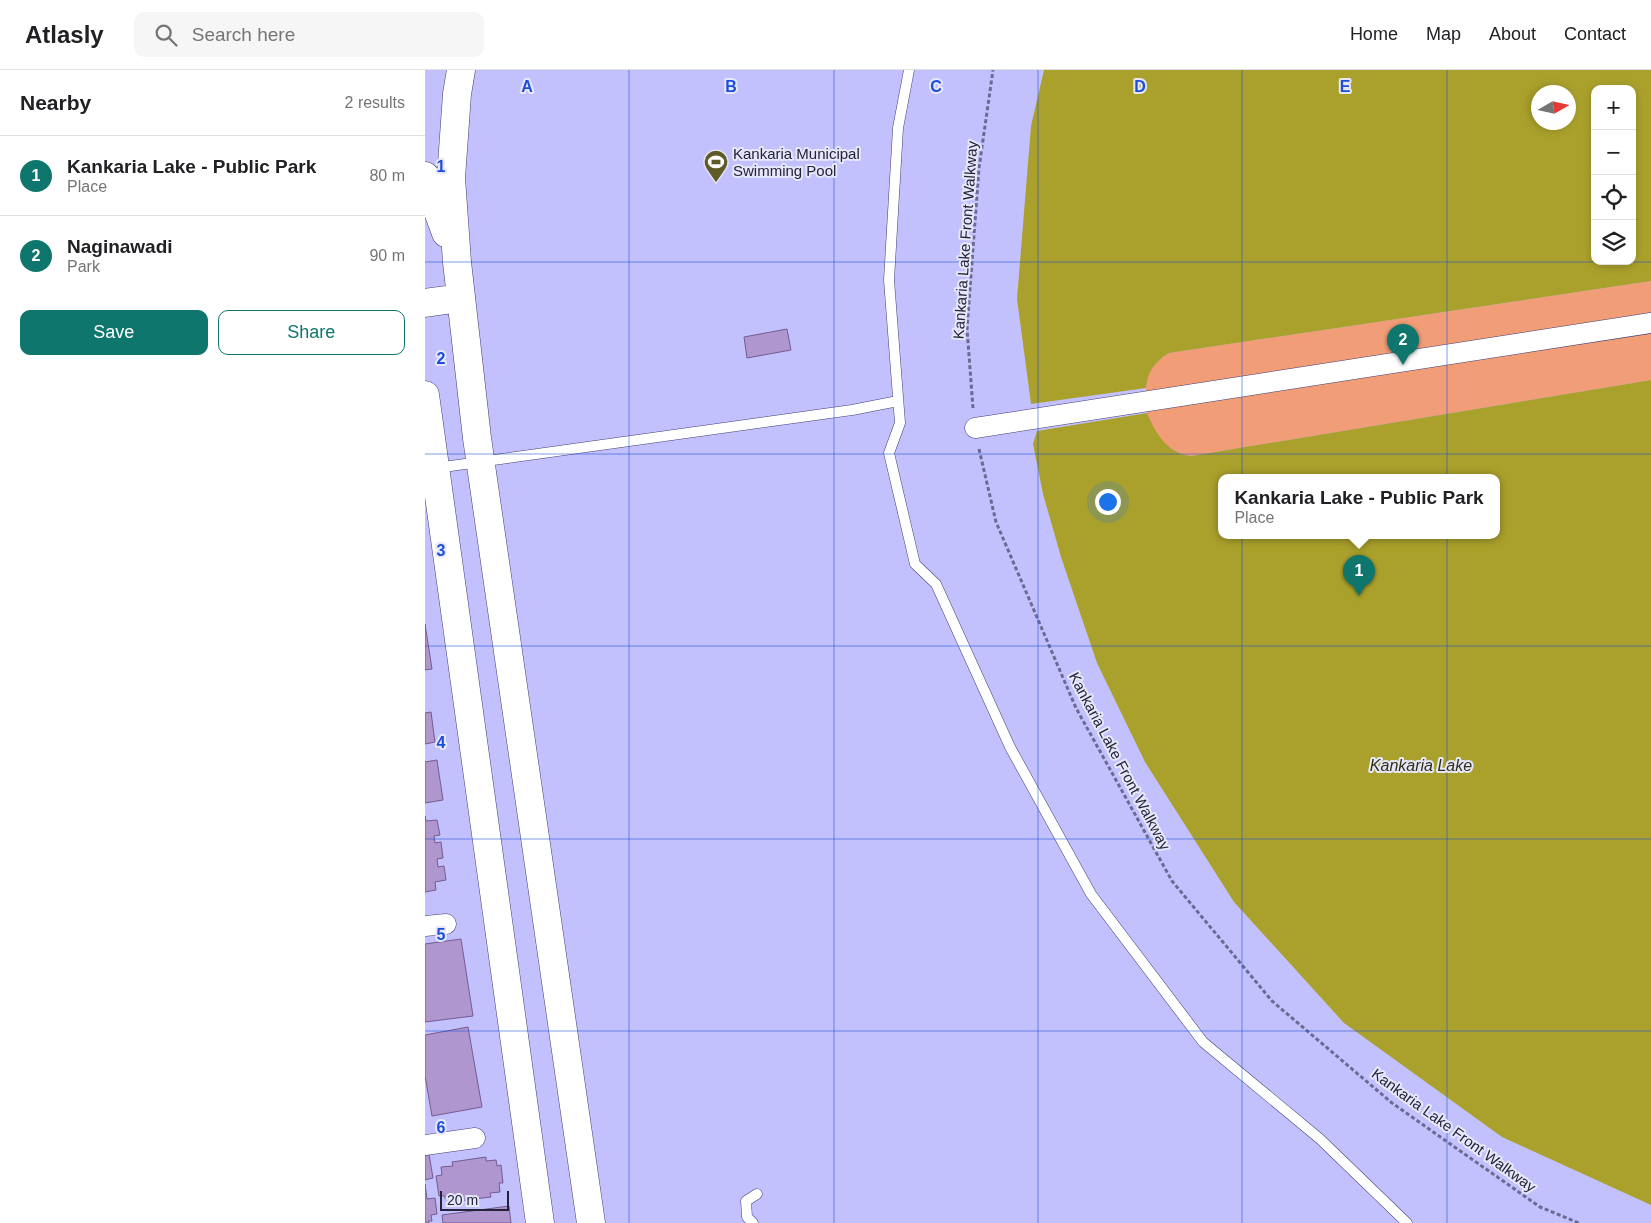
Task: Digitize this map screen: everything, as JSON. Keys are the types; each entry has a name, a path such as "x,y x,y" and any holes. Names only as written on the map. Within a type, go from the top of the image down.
{"main road":[{"path":"461,70 457,94 451,178 461,298 480,462 591,1223"},
{"path":"425,176 457,262"},
{"path":"425,303 461,298"},
{"path":"425,395 540,1223"}],"street":[{"path":"975,428 1651,323"},
{"path":"425,926 446,924"},
{"path":"425,1145 475,1138"}],"lane":[{"path":"909,70 898,128 889,280 900,423 889,453 915,564 936,584 1010,747 1091,894 1203,1042 1320,1139 1407,1223"},
{"path":"435,468 852,410 898,401"},
{"path":"753,1223 747,1217 746,1202 757,1194"}],"path":[{"name":"Kankaria Lake Front Walkway","path":"993,70 979,168 967,329 975,428 996,522 1076,708 1172,881 1271,1001 1392,1103 1540,1207 1579,1223"}],"shaded area":[{"path":"1651,281 1651,380 1191,456 1176,451 1163,442 1149,421 1146,411 1146,387 1150,371 1155,363 1169,353"}],"water":[{"path":"1044,70 1651,70 1651,281 1169,353 1153,367 1148,376 1146,388 1031,404 1017,299 1031,126"},
{"name":"Kankaria Lake","path":"1651,380 1651,1205 1502,1137 1344,1023 1234,902 1145,762 1097,663 1061,557 1043,494 1033,444 1037,431 1147,413 1163,441 1175,451 1191,456"}],"building":[{"path":"787,329 791,350 747,358 744,337"},
{"path":"425,624 432,669 425,670"},
{"path":"431,712 435,742 425,744 425,713"},
{"path":"437,760 443,800 425,803 425,762"},
{"path":"425,816 426,821 437,820 440,835 434,836 435,843 441,842 443,858 437,859 438,867 444,866 446,880 435,882 436,890 425,892"},
{"path":"461,939 473,1016 425,1022 425,944"},
{"path":"468,1027 482,1107 432,1116 425,1076 425,1035"},
{"path":"429,1154 433,1178 425,1180 425,1155"},
{"path":"486,1157 486,1161 496,1160 497,1166 501,1165 503,1183 499,1183 500,1192 490,1193 491,1197 458,1201 458,1197 445,1199 445,1196 439,1196 436,1176 442,1175 441,1167 453,1166 452,1162"},
{"path":"425,1184 427,1199 435,1198 437,1214 431,1215 432,1221 428,1221 429,1223 425,1223"},
{"path":"509,1206 511,1223 443,1223 442,1215"}],"place":[{"name":"Kankaria Municipal Swimming Pool","path":"716,183"},
{"name":"Naginawadi","path":"1403,365"},
{"name":"Kankaria Lake - Public Park","path":"1359,596"}]}
